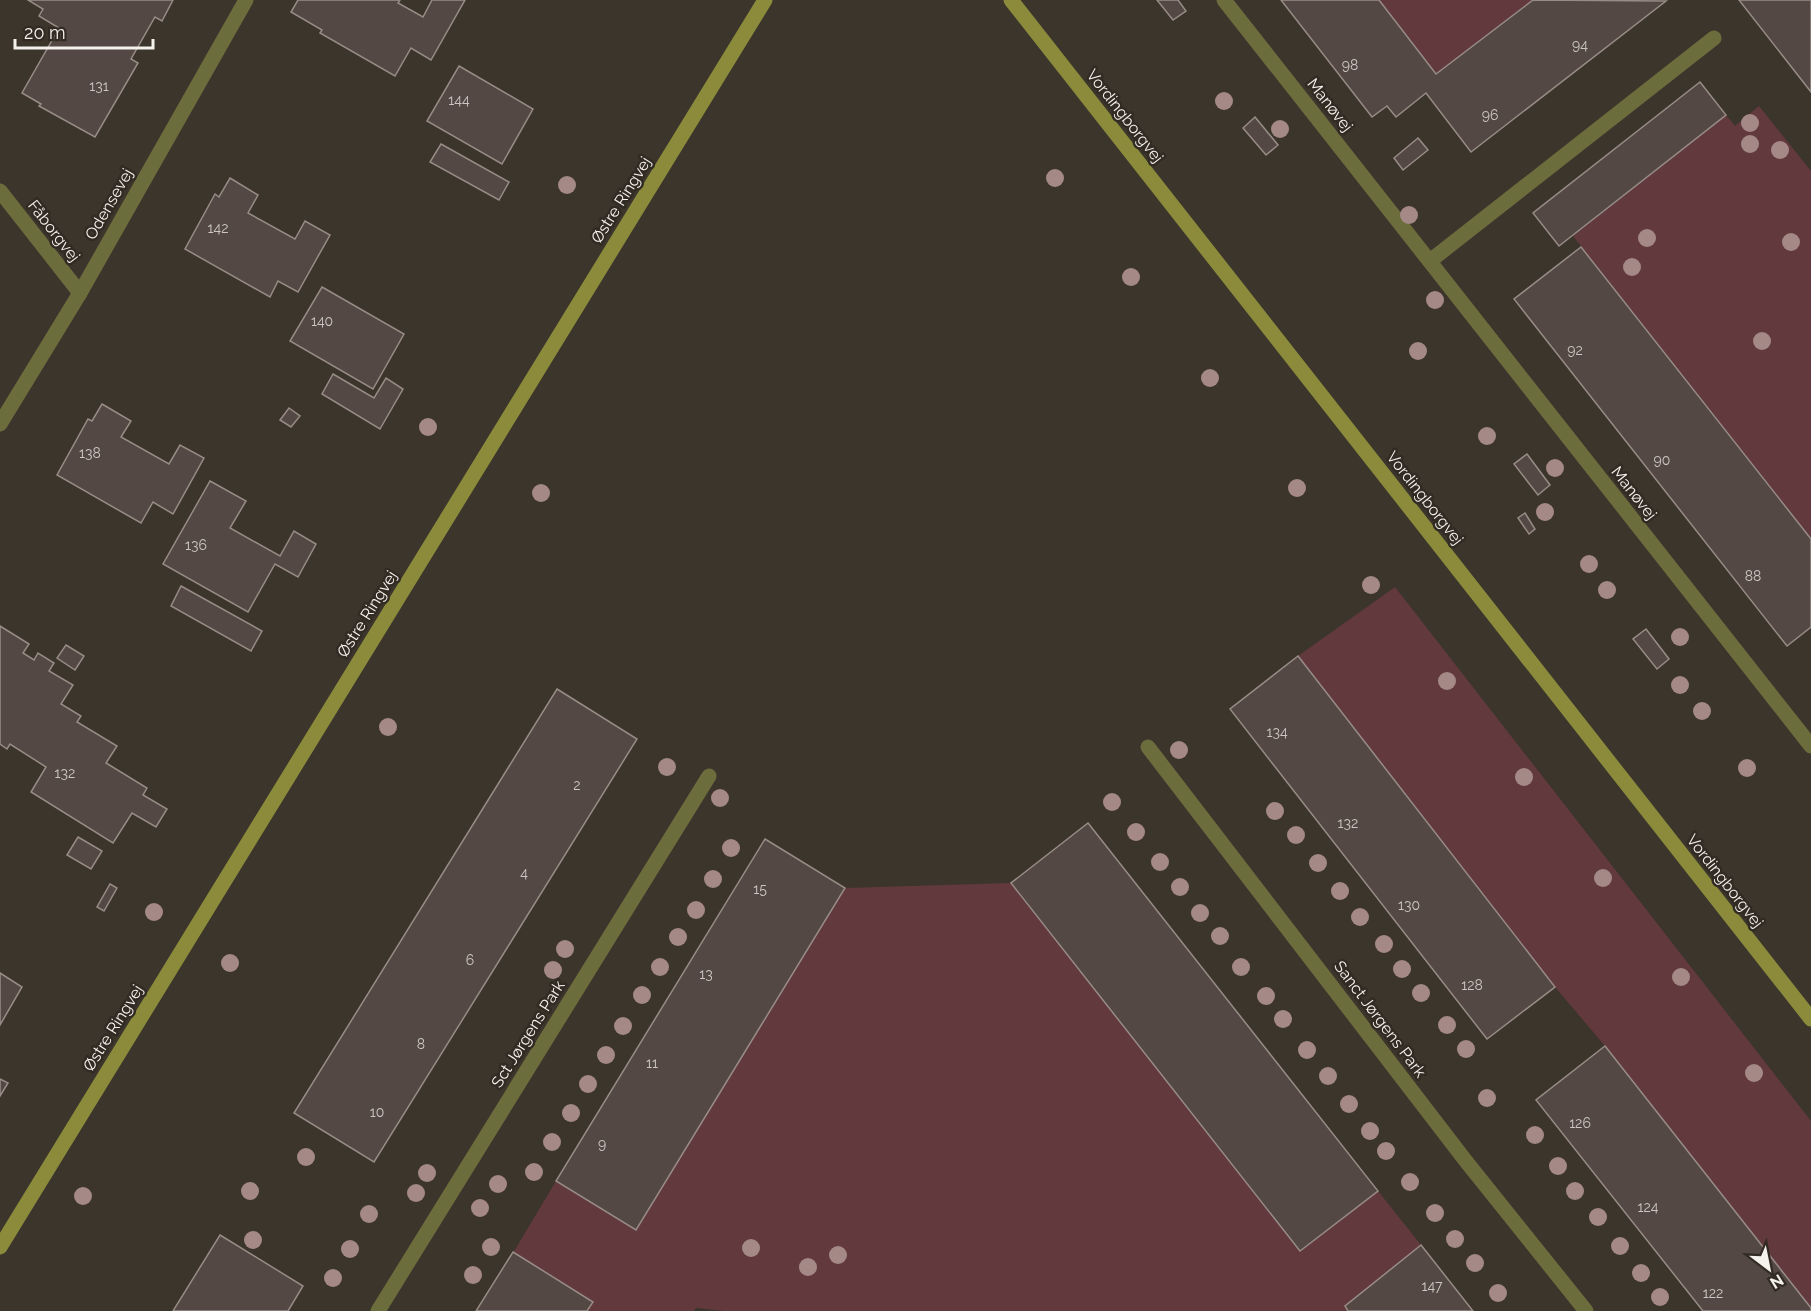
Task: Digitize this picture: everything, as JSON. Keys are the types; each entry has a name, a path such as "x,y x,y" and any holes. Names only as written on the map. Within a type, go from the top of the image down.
{"street":[{"name":"Odensevej","path":"0,424 80,293 246,0"},
{"name":"Østre Ringvej","path":"0,1247 765,0"},
{"name":"Vordingborgvej","path":"1011,0 1811,1019"},
{"name":"Manøvej","path":"1224,0 1811,746"},
{"path":"1430,261 1714,38"},
{"name":"Fåborgvej","path":"0,191 80,293"},
{"name":"Sanct Jørgens Park","path":"1148,747 1465,1160 1586,1311"},
{"name":"Sct Jørgens Park","path":"378,1311 709,776"}],"shaded area":[{"path":"1379,0 1533,0 1436,74"},
{"path":"1759,106 1811,171 1811,539 1573,236 1726,115 1735,126"},
{"path":"1395,587 1811,1121 1811,1308 1605,1046 1555,987 1298,656"},
{"path":"1011,883 1300,1250 1378,1191 1421,1245 1345,1306 1348,1311 724,1311 696,1308 694,1311 587,1311 513,1253 556,1181 636,1229 845,888"}],"building":[{"path":"28,0 173,0 162,21 155,17 131,59 138,63 95,137 39,106 41,104 22,93 59,28 39,16 43,9"},
{"path":"298,0 400,0 398,3 423,17 432,0 465,0 431,60 411,48 395,76 320,33 322,30 291,12"},
{"path":"1157,0 1178,0 1186,11 1173,20"},
{"path":"1281,0 1379,0 1436,74 1533,0 1666,1 1471,152 1426,93 1396,117 1387,106 1372,117"},
{"path":"1739,0 1811,0 1811,92"},
{"path":"459,66 533,109 502,164 427,121"},
{"path":"1700,82 1726,115 1559,246 1533,213"},
{"path":"1255,117 1278,145 1266,155 1243,128"},
{"path":"1418,138 1428,150 1403,170 1394,158"},
{"path":"441,144 509,182 499,200 430,162"},
{"path":"230,178 258,195 248,213 295,239 305,221 330,235 298,292 278,281 270,297 185,249 215,194 219,197"},
{"path":"1581,247 1811,539 1811,627 1787,646 1514,299"},
{"path":"322,287 404,334 373,389 290,341"},
{"path":"333,374 374,398 386,378 403,389 380,429 322,394"},
{"path":"102,404 131,421 121,437 169,464 180,445 204,458 173,514 153,502 141,523 57,475 88,419 92,421"},
{"path":"289,408 300,416 291,427 280,420"},
{"path":"1527,454 1550,485 1538,495 1514,464"},
{"path":"210,481 246,501 230,528 280,556 294,531 316,544 298,577 275,564 248,612 163,564"},
{"path":"1525,513 1535,529 1529,534 1518,518"},
{"path":"181,586 262,631 251,651 171,606"},
{"path":"0,626 29,644 23,653 34,660 38,653 54,663 49,671 73,685 61,704 81,716 77,722 117,746 106,763 147,788 143,795 167,809 156,827 132,813 113,843 31,792 46,767 10,744 7,749 0,744"},
{"path":"1646,629 1669,659 1657,669 1633,639"},
{"path":"66,645 84,656 75,670 57,658"},
{"path":"1298,656 1555,987 1487,1039 1230,709"},
{"path":"557,689 637,739 374,1162 294,1113"},
{"path":"1088,823 1378,1191 1300,1251 1011,883"},
{"path":"78,837 102,851 91,869 67,855"},
{"path":"765,839 845,888 636,1230 556,1181"},
{"path":"110,884 117,888 104,911 97,907"},
{"path":"0,973 22,987 0,1025"},
{"path":"1605,1046 1811,1308 1811,1311 1703,1311 1536,1100"},
{"path":"0,1079 8,1083 0,1096"},
{"path":"220,1235 303,1286 288,1311 173,1311"},
{"path":"1421,1245 1473,1311 1348,1311 1345,1306"},
{"path":"513,1252 593,1302 587,1311 476,1311"}]}
